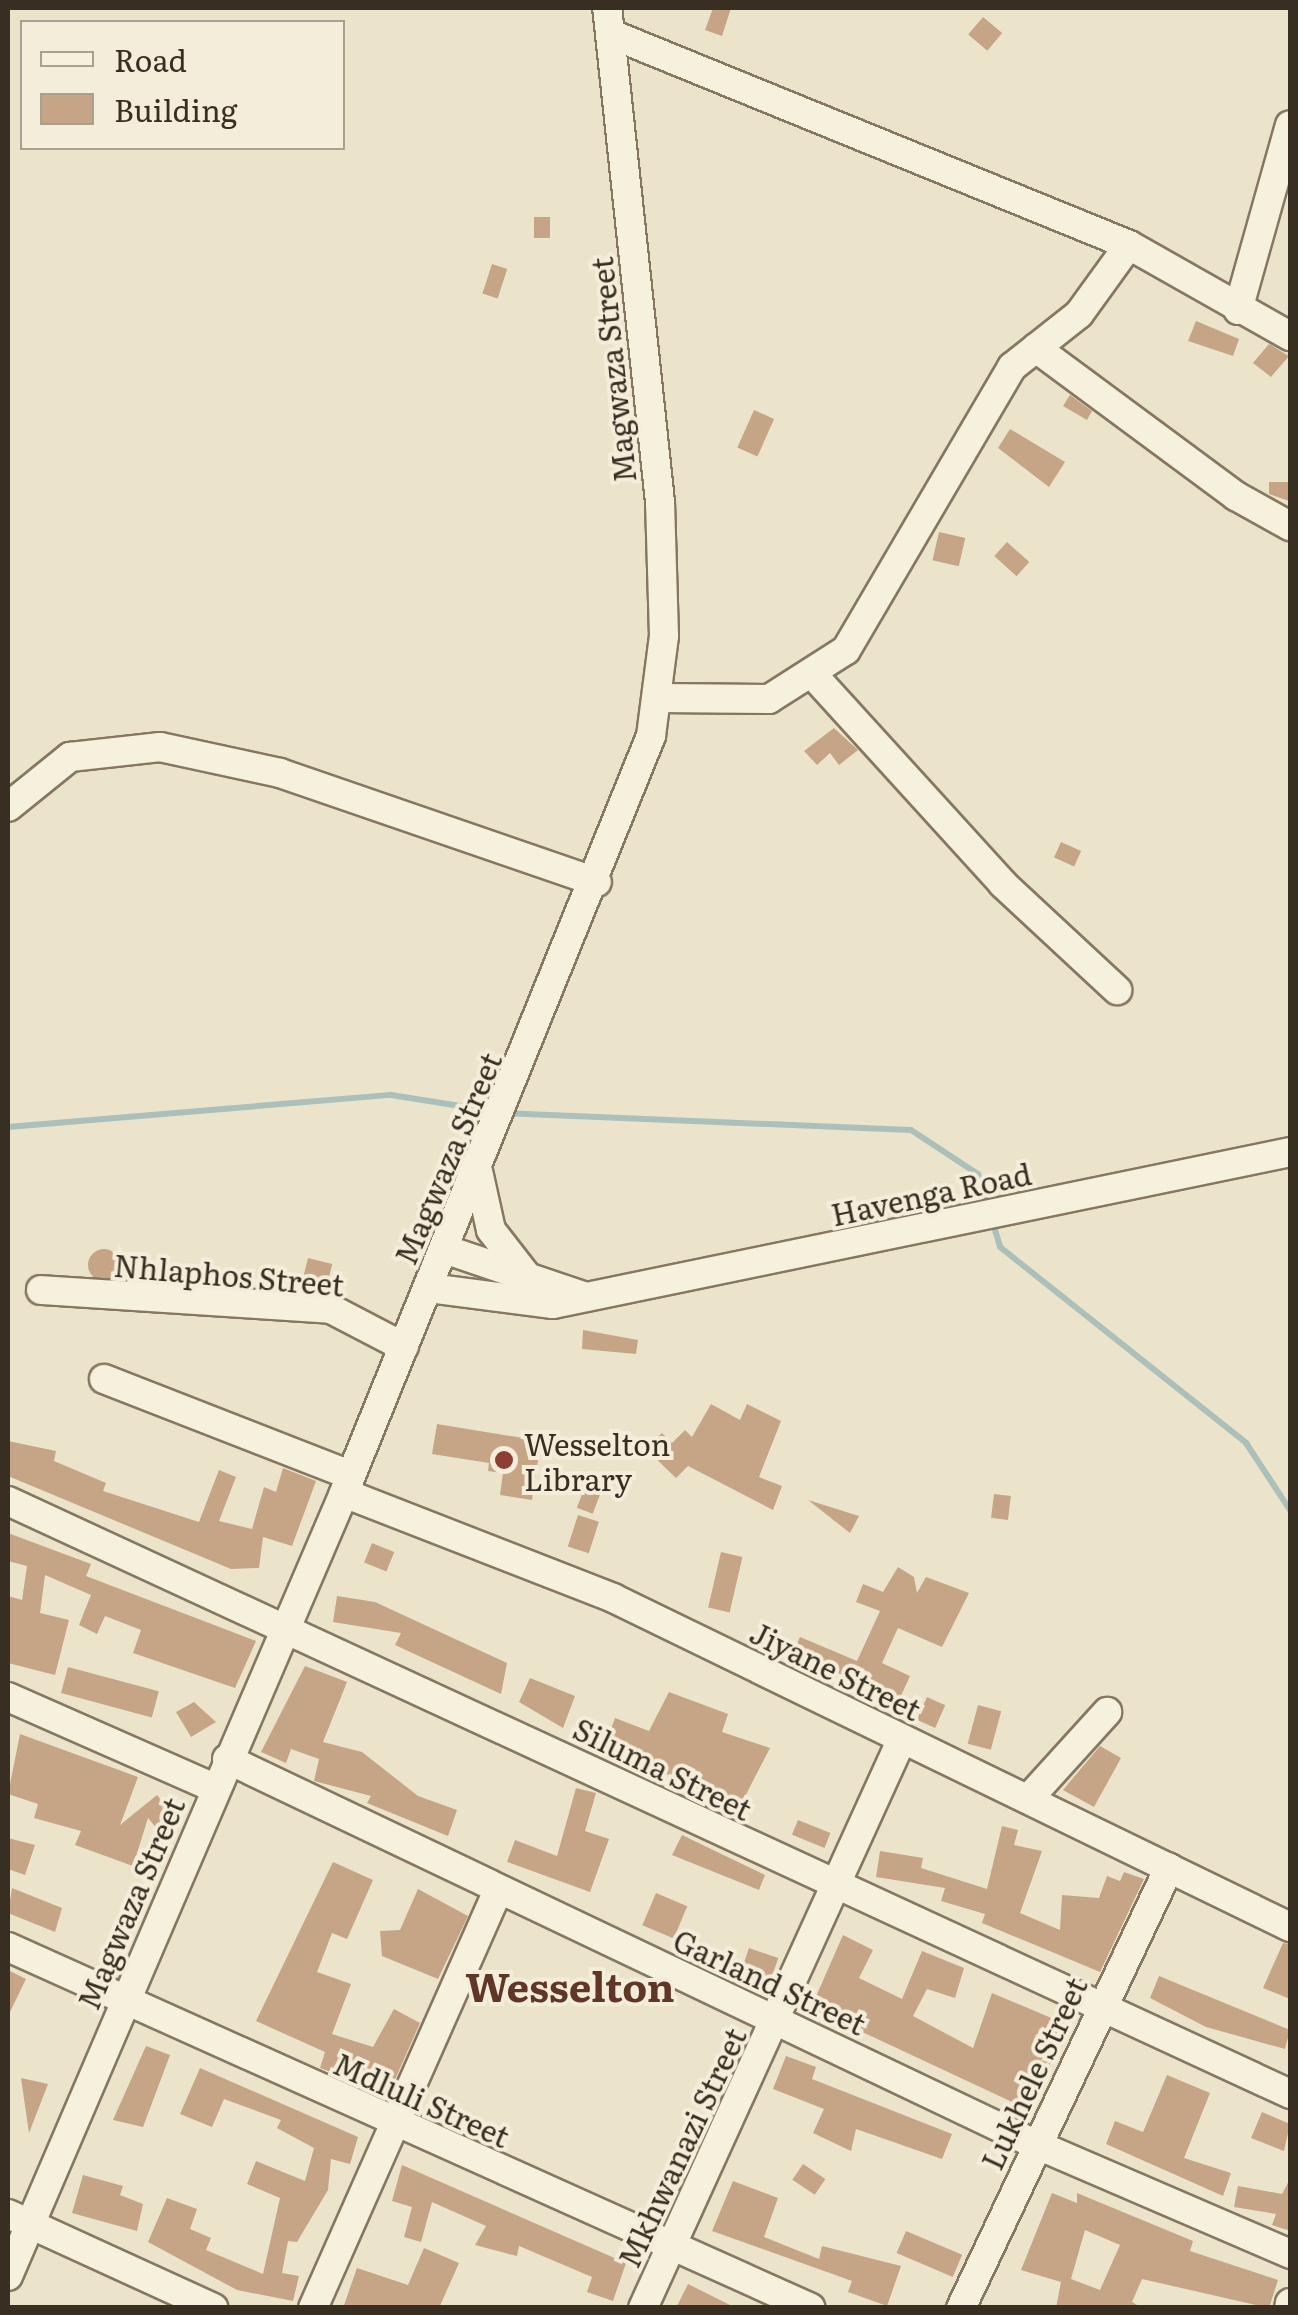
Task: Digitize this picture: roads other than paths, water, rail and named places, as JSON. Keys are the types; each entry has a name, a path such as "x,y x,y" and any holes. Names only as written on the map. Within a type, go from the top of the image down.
{"street":[{"path":"609,21 1129,245 1290,336"},
{"name":"Magwaza Street","path":"8,2276 19,2219 124,1999 515,1084 597,882 659,698 660,502 609,21"},
{"path":"1238,310 1290,126"},
{"path":"659,698 738,705 814,676 869,624 1012,367 1078,314 1129,245"},
{"path":"1036,348 1236,496 1290,526"},
{"path":"814,676 1003,884 1117,990"},
{"path":"8,807 70,757 160,747 280,774 597,882"},
{"name":"Havenga Road","path":"429,1288 520,1306 584,1296 1290,1152"},
{"path":"478,1171 491,1230 531,1279"},
{"name":"Havenga Road","path":"444,1249 584,1296"},
{"name":"Nhlaphos Street","path":"41,1290 331,1310 404,1347"},
{"name":"Jiyane Street","path":"104,1379 614,1598 1030,1797 1290,1927"},
{"name":"Siluma Street","path":"8,1500 285,1623 832,1885 1290,2094"},
{"path":"8,1698 214,1788"},
{"path":"1030,1797 1107,1712"},
{"name":"Mkhwanazi Street","path":"643,2308 832,1885 902,1739"},
{"name":"Garland Street","path":"227,1758 1035,2144 1290,2254"},
{"name":"Lukhele Street","path":"961,2308 1100,2004 1168,1868"},
{"path":"313,2308 499,1889"},
{"name":"Mdluli Street","path":"8,1946 810,2308"},
{"path":"19,2219 213,2308"}],"waterway":[{"path":"8,1127 391,1095 492,1111"},
{"path":"504,1113 911,1130 978,1174 988,1208"},
{"path":"992,1220 1000,1247 1246,1443 1290,1510"}],"place":[{"name":"Wesselton Library","path":"504,1460"}],"district":[{"name":"Wesselton","path":"570,1985"}]}
